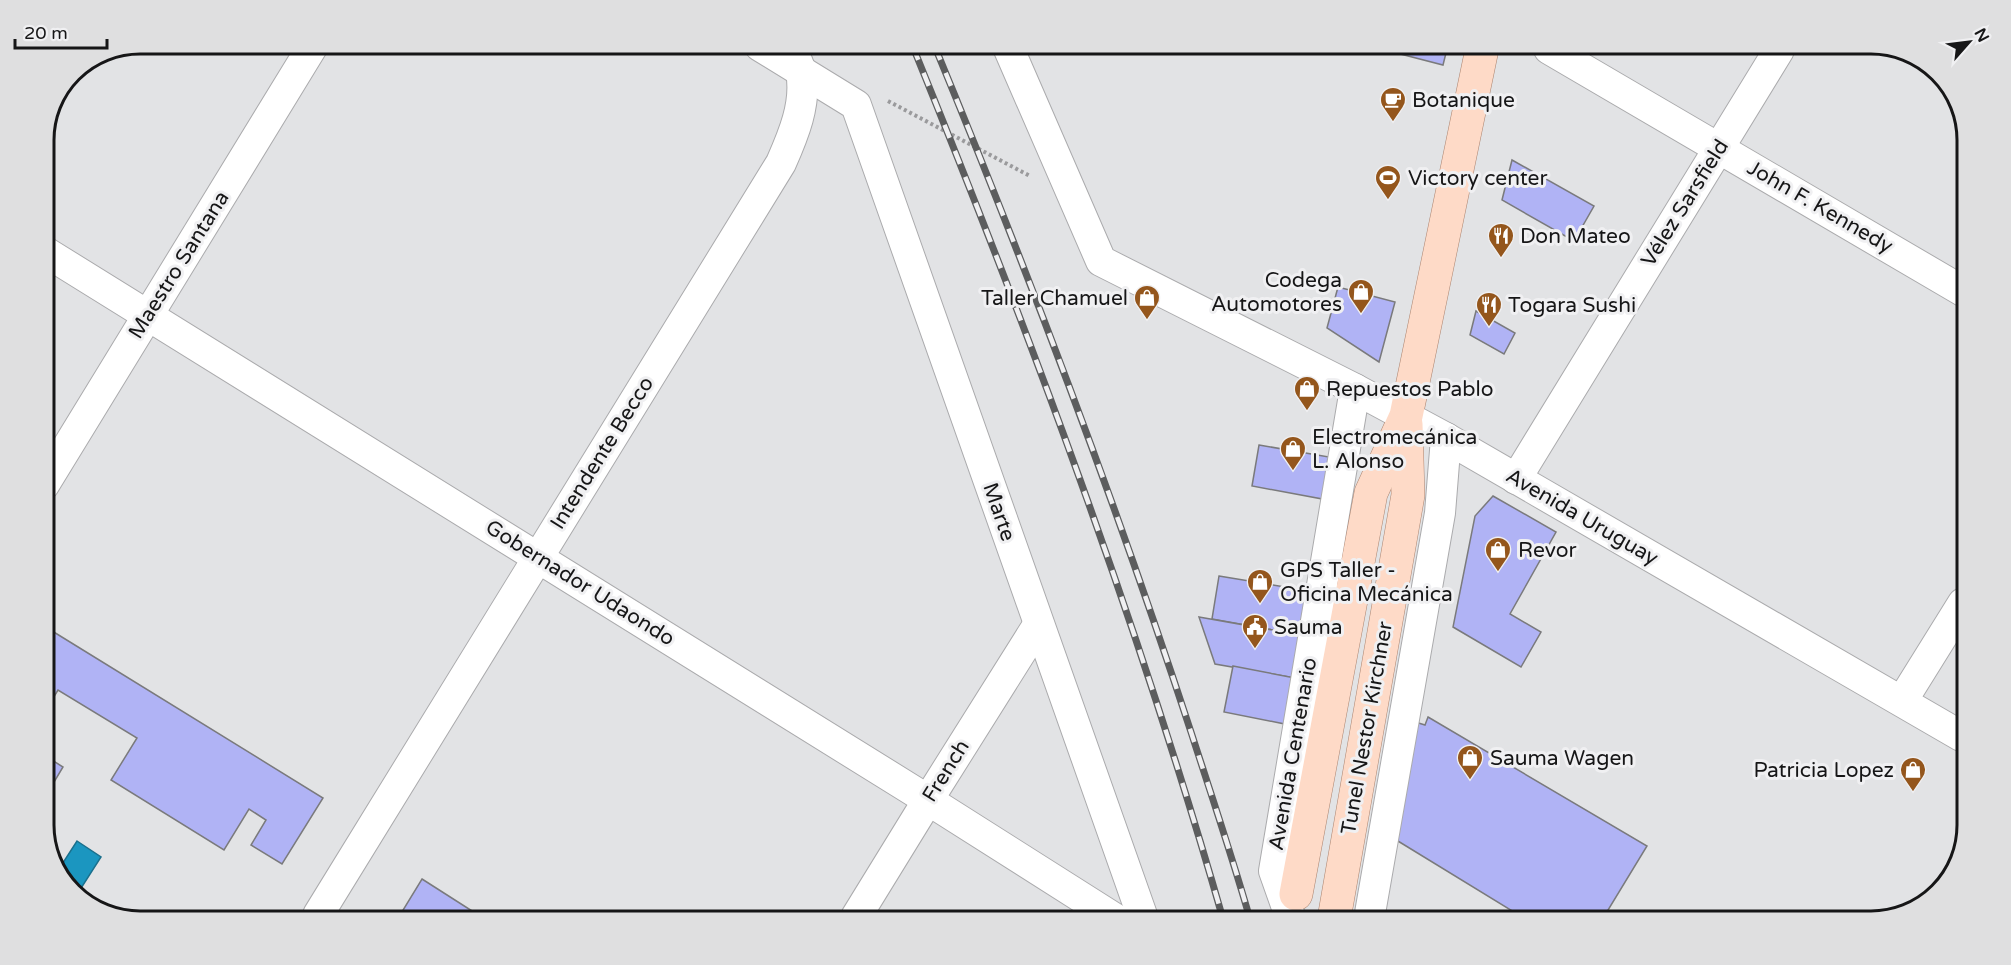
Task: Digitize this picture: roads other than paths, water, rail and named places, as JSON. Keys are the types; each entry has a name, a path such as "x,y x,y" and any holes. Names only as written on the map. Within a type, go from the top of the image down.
{"main road":[{"path":"1406,416 1481,54"},
{"name":"Tunel Nestor Kirchner","path":"1293,906 1371,493 1406,416"},
{"name":"Tunel Nestor Kirchner","path":"1335,911 1408,495 1406,416"}],"street":[{"name":"Maestro Santana","path":"54,469 308,54"},
{"name":"Avenida Uruguay","path":"1011,54 1101,261 1355,389 1446,438 1957,734"},
{"name":"John F. Kennedy","path":"1556,54 1957,287"},
{"name":"Vélez Sarsfield","path":"1516,478 1777,54"},
{"name":"Marte","path":"796,59 855,105 1140,911"},
{"name":"Intendente Becco","path":"320,911 781,163 794,133 801,101 796,59"},
{"name":"Gobernador Udaondo","path":"54,257 1103,911"},
{"name":"Avenida Centenario","path":"1293,906 1274,871 1355,389"},
{"path":"1370,911 1440,513 1446,438"},
{"path":"1902,702 1957,613"},
{"name":"French","path":"860,911 1038,625"}],"water":[{"path":"77,841 101,857 81,888 68,873 63,863"}],"railway":[{"path":"916,54 1080,478 1155,698 1221,911"},
{"path":"938,54 1004,216 1101,473 1162,645 1248,911"}],"place":[{"name":"Botanique","path":"1393,123"},
{"name":"Victory center","path":"1388,201"},
{"name":"Don Mateo","path":"1501,259"},
{"name":"Codega Automotores","path":"1361,315"},
{"name":"Taller Chamuel","path":"1147,321"},
{"name":"Togara Sushi","path":"1489,328"},
{"name":"Repuestos Pablo","path":"1307,412"},
{"name":"Electromecánica L. Alonso","path":"1293,472"},
{"name":"Revor","path":"1498,573"},
{"name":"GPS Taller - Oficina Mecánica","path":"1260,605"},
{"name":"Sauma","path":"1255,650"},
{"name":"Sauma Wagen","path":"1470,781"},
{"name":"Patricia Lopez","path":"1913,793"}]}
